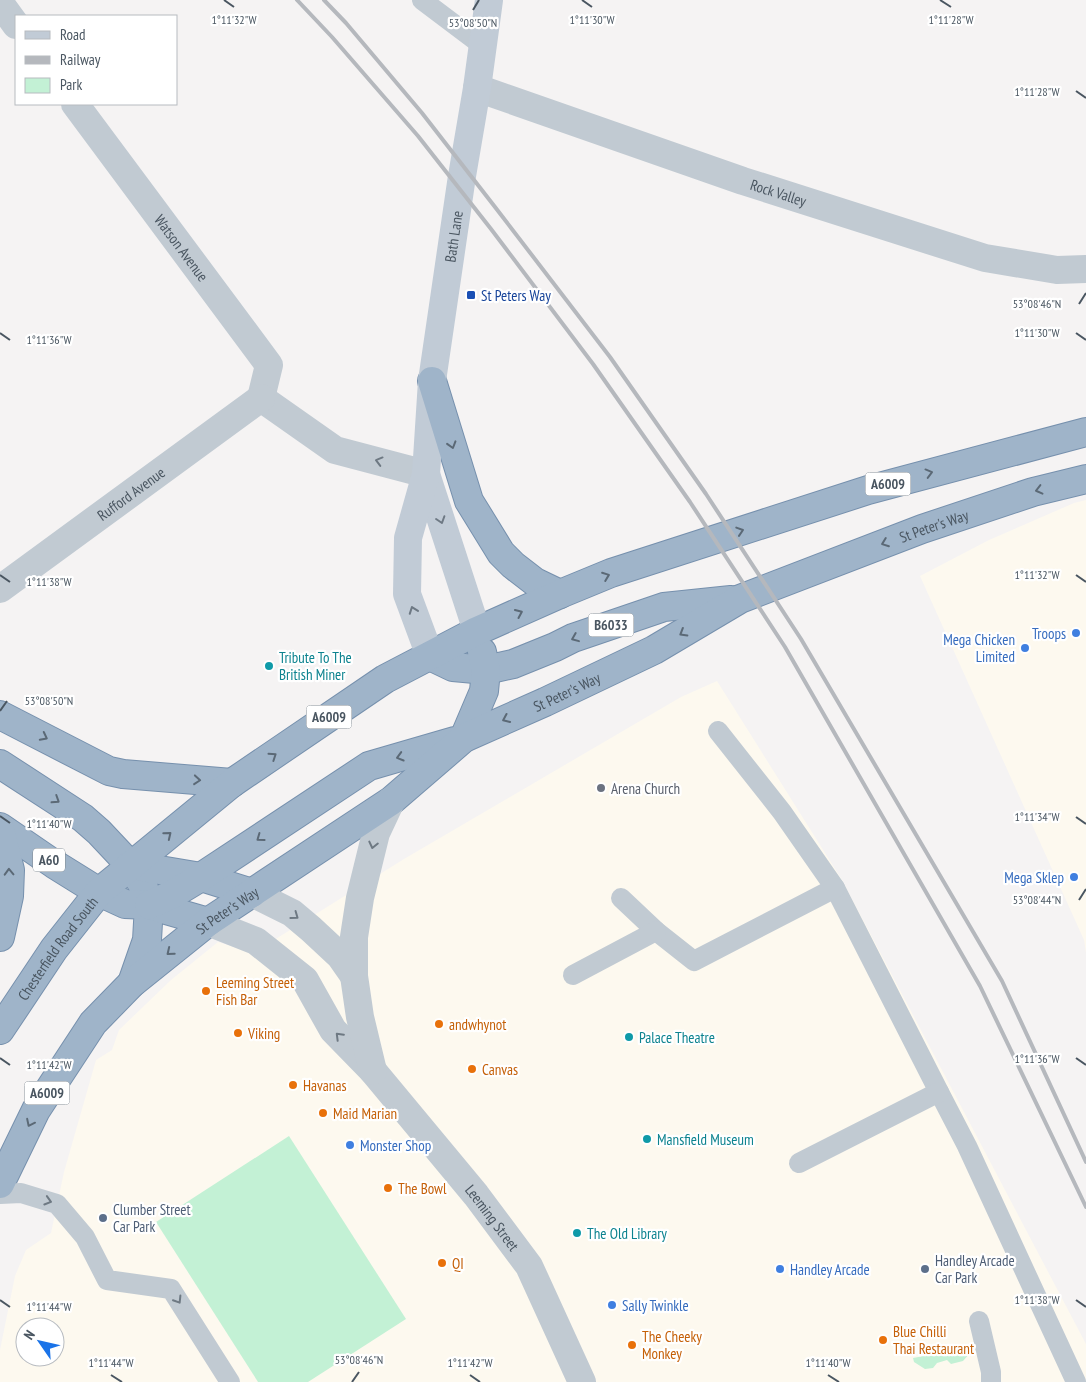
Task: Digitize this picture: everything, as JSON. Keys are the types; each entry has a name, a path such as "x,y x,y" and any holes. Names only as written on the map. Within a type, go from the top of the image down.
{"highway":[{"path":"432,381 469,501 501,553 513,566 535,582 560,594"},
{"name":"A6009","path":"99,892 232,783 385,679 477,631 611,573 868,490 1086,432"},
{"name":"St Peter's Way","path":"0,1184 36,1110 94,1023 132,983 208,922 391,801 464,738 654,650 740,599 922,529 1033,492 1086,479"},
{"name":"B6033","path":"430,656 453,667 486,670 513,664 573,638 664,607 740,599"},
{"path":"149,905 174,894 368,766 464,738 484,691 486,670 477,631"},
{"path":"0,715 109,771 123,774 232,783"},
{"path":"0,764 84,818 130,865 143,885 149,905 147,940 132,983"},
{"path":"0,828 9,865 10,892 0,937"},
{"name":"A60","path":"0,828 99,892"},
{"path":"130,865 200,877 252,893"},
{"path":"99,892 125,904 149,905 208,922"},
{"name":"Chesterfield Road South","path":"0,1030 54,949 99,892"}],"main road":[{"name":"Bath Lane","path":"430,656 407,594 408,538 426,474 432,381 462,176 478,88 489,0"},
{"name":"Bath Lane","path":"426,474 477,631"}],"street":[{"path":"0,3 15,24"},
{"name":"Rock Valley","path":"478,88 743,181 985,258 1057,270 1086,269"},
{"name":"Watson Avenue","path":"76,105 269,365 261,398"},
{"path":"261,398 335,450 426,474"},
{"name":"Rufford Avenue","path":"0,588 261,398"},
{"name":"Leeming Street","path":"374,1071 360,1017 354,976 354,937 360,898 376,833 391,801"},
{"name":"Leeming Street","path":"252,893 292,913 328,943 354,976"},
{"name":"Leeming Street","path":"208,922 256,941 305,980 333,1030 374,1071 476,1195 530,1266 582,1382"}],"lane":[{"path":"422,0 483,46"},
{"path":"718,731 782,812 835,888 968,1146 1076,1382"},
{"path":"621,898 656,932 694,961 835,888"},
{"path":"573,976 656,932"},
{"path":"799,1164 939,1092"},
{"path":"0,1194 21,1193 57,1204 85,1237 107,1280 172,1289 230,1382"},
{"path":"979,1321 992,1382"}],"shaded area":[{"path":"1086,500 1086,953 1084,940 920,576 989,540 1074,503"},
{"path":"717,681 842,880 1086,1344 1086,1382 0,1382 0,1350 15,1276 26,1250 51,1233 64,1172 96,1060 112,1050 119,1030 171,980 218,942 253,953 404,859 681,697"}],"green space":[{"path":"289,1136 406,1319 308,1382 258,1382 156,1222"},
{"path":"968,1348 970,1353 963,1361 951,1364 947,1360 937,1363 933,1368 925,1369 914,1362 913,1358"}],"railway":[{"path":"297,0 332,37 418,136 593,364 690,502 785,647 980,986 1086,1207"},
{"path":"324,0 346,23 422,113 495,207 610,357 706,494 801,639 1002,981 1086,1162"}],"place":[{"name":"St Peters Way","path":"471,295"},
{"name":"Troops","path":"1076,633"},
{"name":"Mega Chicken Limited","path":"1025,648"},
{"name":"Tribute To The British Miner","path":"269,666"},
{"name":"Arena Church","path":"601,788"},
{"name":"Mega Sklep","path":"1074,877"},
{"name":"Leeming Street Fish Bar","path":"206,991"},
{"name":"andwhynot","path":"439,1024"},
{"name":"Viking","path":"238,1033"},
{"name":"Palace Theatre","path":"629,1037"},
{"name":"Canvas","path":"472,1069"},
{"name":"Havanas","path":"293,1085"},
{"name":"Maid Marian","path":"323,1113"},
{"name":"Mansfield Museum","path":"647,1139"},
{"name":"Monster Shop","path":"350,1145"},
{"name":"The Bowl","path":"388,1188"},
{"name":"Clumber Street Car Park","path":"103,1218"},
{"name":"The Old Library","path":"577,1233"},
{"name":"QI","path":"442,1263"},
{"name":"Handley Arcade","path":"780,1269"},
{"name":"Handley Arcade Car Park","path":"925,1269"},
{"name":"Sally Twinkle","path":"612,1305"},
{"name":"Blue Chilli Thai Restaurant","path":"883,1340"},
{"name":"The Cheeky Monkey","path":"632,1345"}]}
